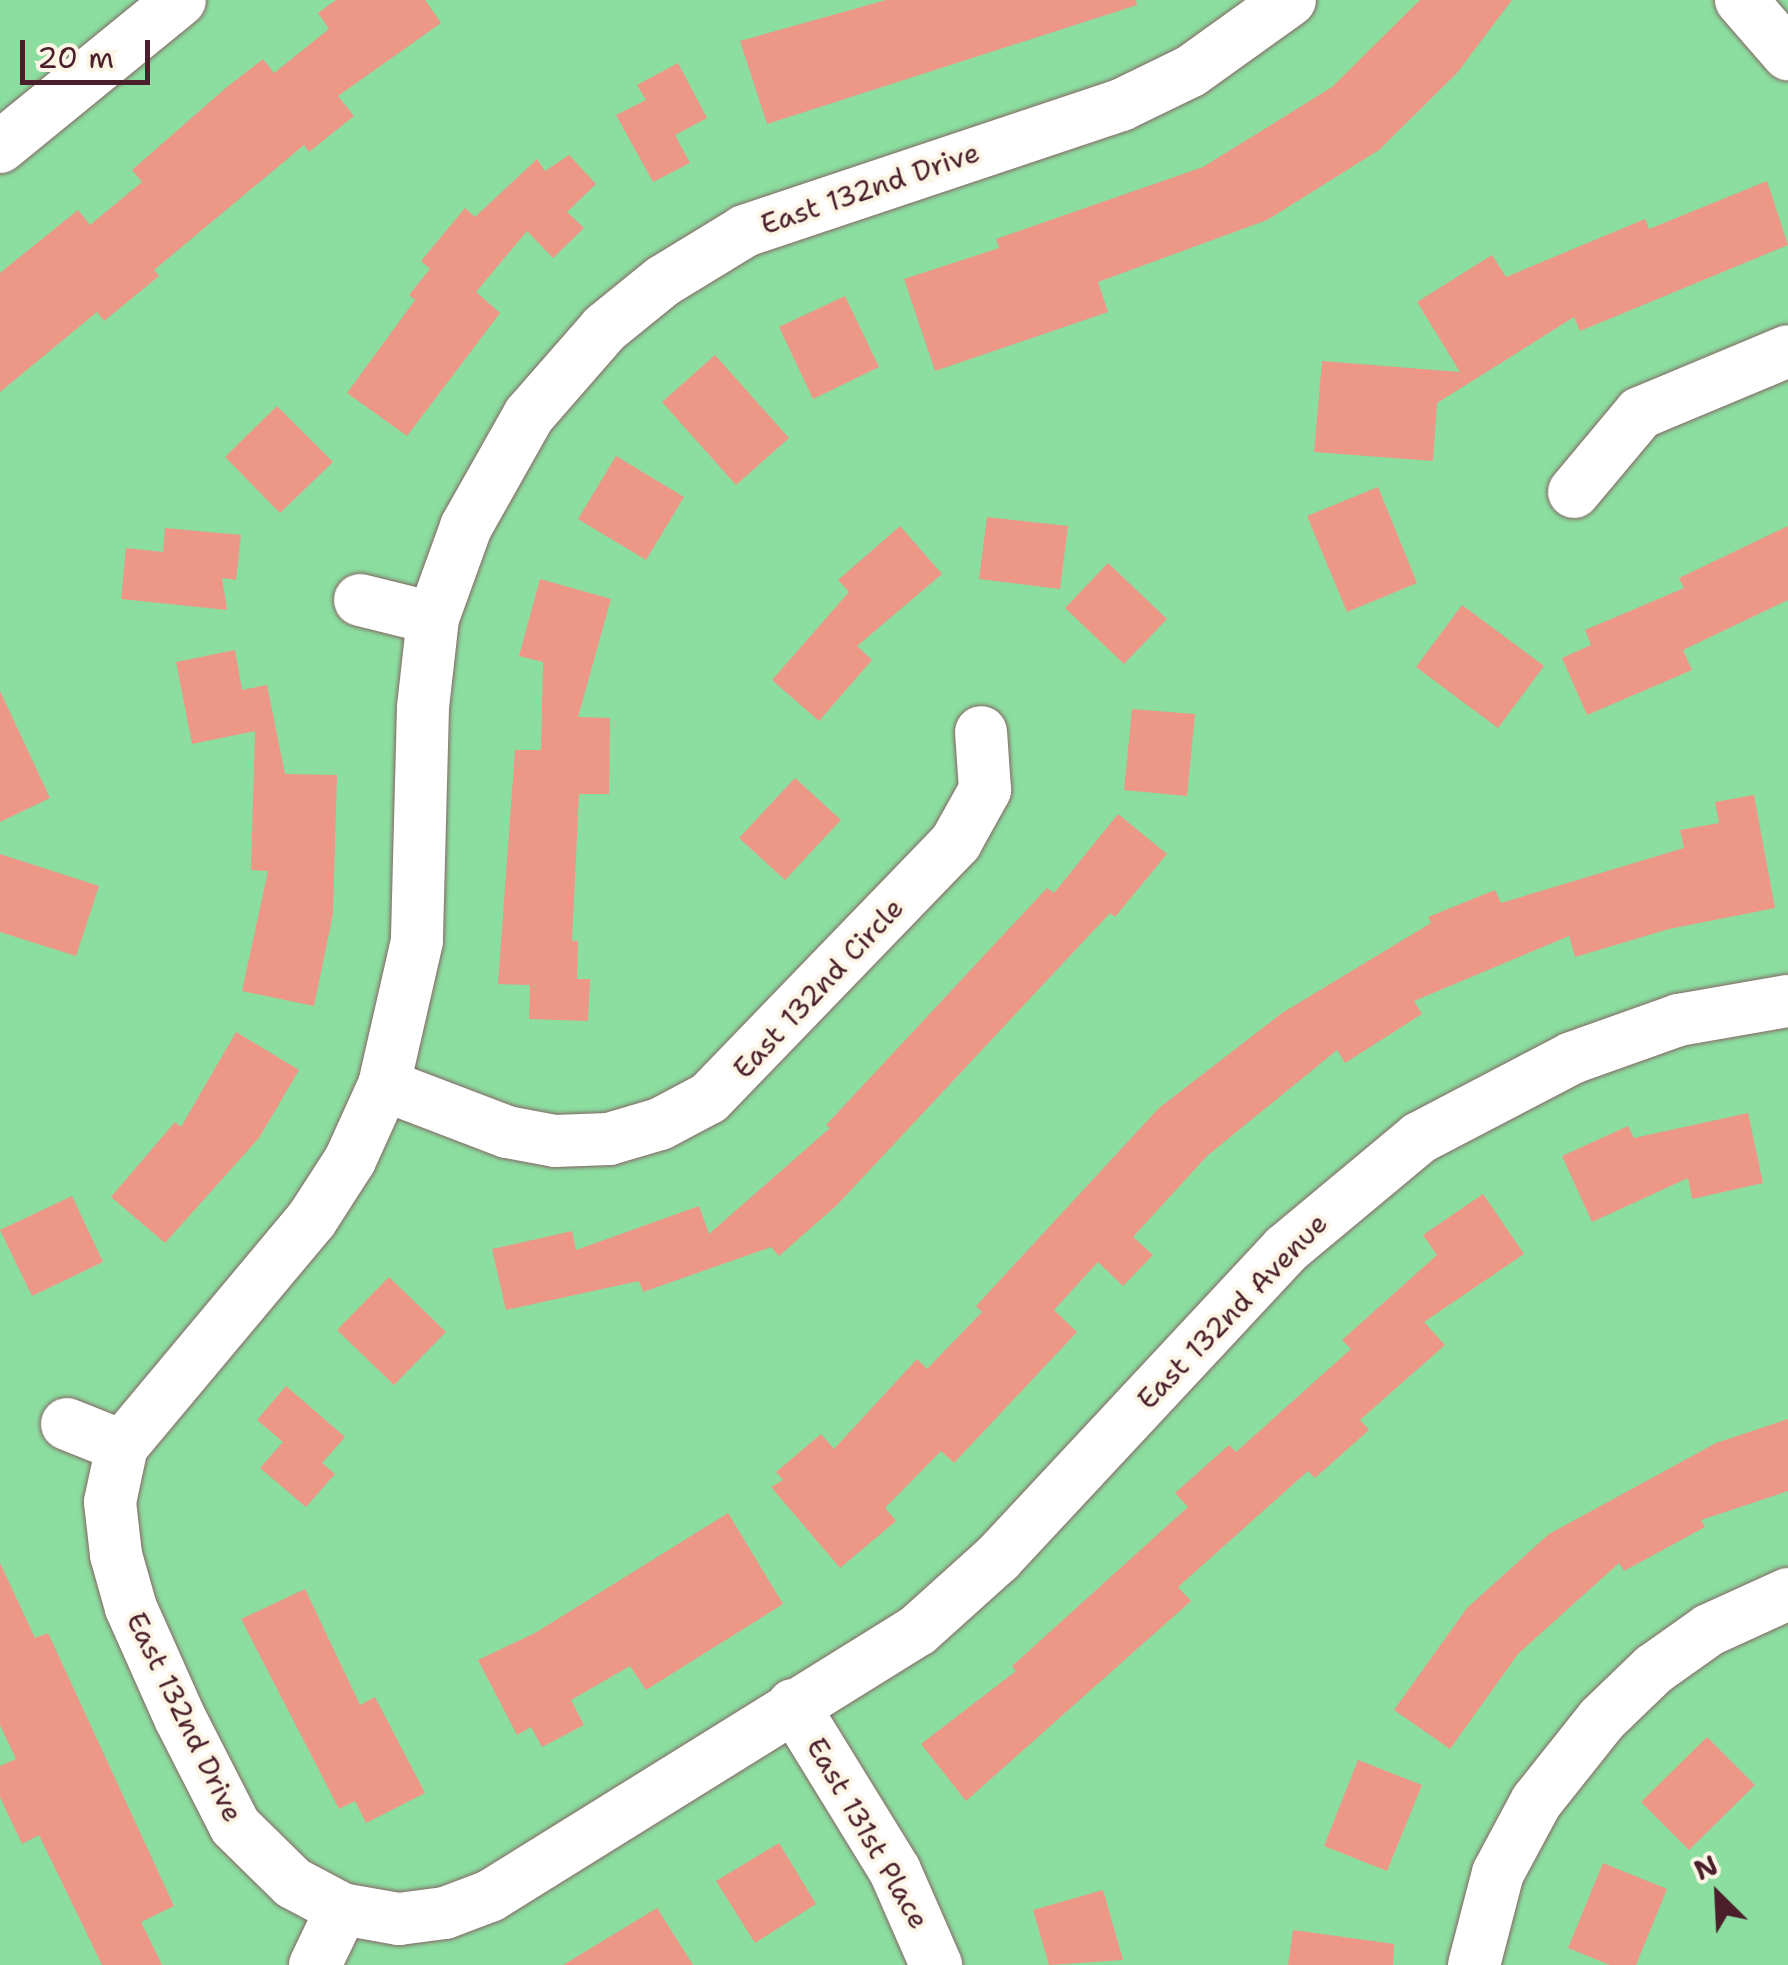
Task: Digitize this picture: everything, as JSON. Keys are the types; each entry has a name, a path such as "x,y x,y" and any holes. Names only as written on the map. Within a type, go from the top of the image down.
{"street":[{"path":"0,147 180,0"},
{"name":"East 132nd Drive","path":"793,1705 490,1896 445,1913 399,1918 342,1909 293,1883 235,1826 180,1718 130,1608 116,1556 110,1502 122,1446 312,1219 350,1160 384,1085 417,941 423,707 434,618 466,527 529,415 605,328 663,281 795,210 1120,105 1191,71 1290,0"},
{"path":"1753,4 1788,54"},
{"path":"1574,492 1640,413 1788,351"},
{"path":"360,600 434,618"},
{"name":"East 132nd Circle","path":"384,1085 507,1132 555,1141 609,1139 660,1124 709,1098 956,842 985,790 981,732"},
{"name":"East 132nd Avenue","path":"793,1705 918,1630 954,1601 1286,1248 1419,1138 1572,1058 1678,1020 1788,1002"},
{"path":"67,1424 122,1446"},
{"path":"1474,1965 1498,1873 1536,1802 1602,1718 1654,1669 1709,1630 1788,1594"},
{"name":"East 131st Place","path":"793,1705 896,1871 936,1965"},
{"path":"314,1965 342,1909"}],"green space":[{"path":"0,0 1788,0 1788,1965 0,1965"}],"building":[{"path":"336,0 425,0 441,23 338,96 354,116 309,152 304,145 154,270 159,276 104,321 97,312 0,392 0,273 78,210 90,225 142,182 132,170 227,87 263,59 274,73 329,29 318,13"},
{"path":"886,0 1136,0 1137,5 767,124 740,41"},
{"path":"1420,0 1512,0 1457,73 1379,150 1267,220 1098,282 1108,312 935,371 904,279 999,248 996,239 1203,167 1332,87"},
{"path":"678,63 707,118 675,135 690,163 653,182 616,115 646,100 637,85"},
{"path":"569,155 596,184 567,212 584,228 553,258 527,231 476,292 500,313 407,436 347,393 415,300 409,295 430,269 421,261 465,208 475,217 537,159 545,171"},
{"path":"1767,181 1788,245 1580,331 1574,317 1437,403 1433,461 1314,452 1322,361 1460,372 1417,302 1492,255 1506,277 1645,219 1649,229"},
{"path":"845,296 879,367 813,399 779,327"},
{"path":"715,355 789,438 736,485 662,402"},
{"path":"277,406 333,462 280,513 225,457"},
{"path":"616,456 684,497 646,560 578,519"},
{"path":"1378,487 1417,583 1347,612 1307,516"},
{"path":"987,517 1068,526 1060,589 979,579"},
{"path":"900,526 942,574 857,646 872,660 819,721 772,680 849,592 838,580"},
{"path":"1788,526 1788,600 1683,650 1692,670 1587,715 1562,658 1591,645 1585,630 1684,588 1679,578"},
{"path":"165,528 241,535 236,580 222,578 227,610 121,599 126,548 163,552"},
{"path":"1108,563 1167,619 1124,664 1065,608"},
{"path":"540,579 611,599 578,717 610,718 609,794 579,794 572,941 578,941 577,979 590,979 588,1021 529,1019 530,985 498,984 515,750 541,750 543,662 519,656"},
{"path":"1462,605 1544,666 1498,728 1416,667"},
{"path":"235,650 242,690 267,685 285,774 337,775 333,914 314,1006 242,991 268,871 251,870 255,731 192,744 176,662"},
{"path":"0,691 50,798 0,822"},
{"path":"1132,709 1195,714 1187,796 1124,790"},
{"path":"795,778 841,820 785,880 739,838"},
{"path":"1754,795 1775,908 1669,929 1575,957 1569,936 1414,1001 1422,1014 1345,1063 1337,1050 1207,1156 1133,1237 1153,1255 1123,1286 1098,1262 1054,1310 1077,1332 954,1463 941,1451 885,1508 896,1521 840,1568 771,1487 783,1480 776,1472 821,1434 834,1449 917,1359 927,1369 982,1312 976,1306 1159,1108 1282,1013 1431,923 1428,917 1495,890 1501,903 1684,848 1680,830 1719,823 1715,802"},
{"path":"1118,814 1167,854 1115,917 1110,913 837,1205 779,1256 771,1247 643,1292 639,1281 506,1310 492,1249 572,1231 576,1250 699,1206 709,1234 830,1128 826,1125 1047,888 1054,893"},
{"path":"0,854 99,886 76,956 0,932"},
{"path":"236,1032 299,1070 259,1138 165,1243 111,1197 175,1122 181,1127"},
{"path":"1748,1113 1763,1183 1692,1199 1688,1178 1592,1222 1562,1156 1628,1126 1634,1138"},
{"path":"1483,1194 1524,1254 1424,1322 1445,1345 1360,1420 1369,1430 1315,1478 1308,1471 1178,1587 1191,1601 966,1801 921,1744 1016,1671 1012,1666 1188,1507 1175,1493 1229,1445 1236,1452 1351,1349 1342,1340 1437,1255 1423,1235"},
{"path":"72,1196 103,1262 32,1296 0,1230"},
{"path":"389,1277 446,1332 394,1385 337,1330"},
{"path":"286,1386 345,1437 322,1463 335,1474 306,1507 260,1468 283,1442 257,1420"},
{"path":"1788,1419 1788,1491 1701,1520 1705,1527 1624,1571 1619,1563 1518,1654 1450,1749 1394,1710 1467,1608 1549,1534 1716,1443"},
{"path":"728,1513 783,1604 646,1690 630,1666 571,1700 584,1725 542,1747 531,1727 517,1735 478,1660 535,1633"},
{"path":"0,1563 35,1638 48,1633 174,1906 141,1922 162,1965 102,1965 39,1835 22,1844 0,1797 0,1766 16,1759 0,1725"},
{"path":"305,1589 360,1705 375,1697 425,1793 366,1823 355,1801 339,1809 241,1619"},
{"path":"1707,1737 1755,1785 1689,1850 1641,1802"},
{"path":"1358,1760 1422,1785 1387,1871 1324,1846"},
{"path":"779,1843 816,1904 755,1943 716,1881"},
{"path":"1603,1863 1667,1889 1636,1965 1610,1965 1568,1948"},
{"path":"1103,1890 1123,1960 1049,1965 1033,1910"},
{"path":"657,1908 693,1965 563,1965"},
{"path":"1293,1930 1394,1944 1393,1965 1288,1965"}]}
